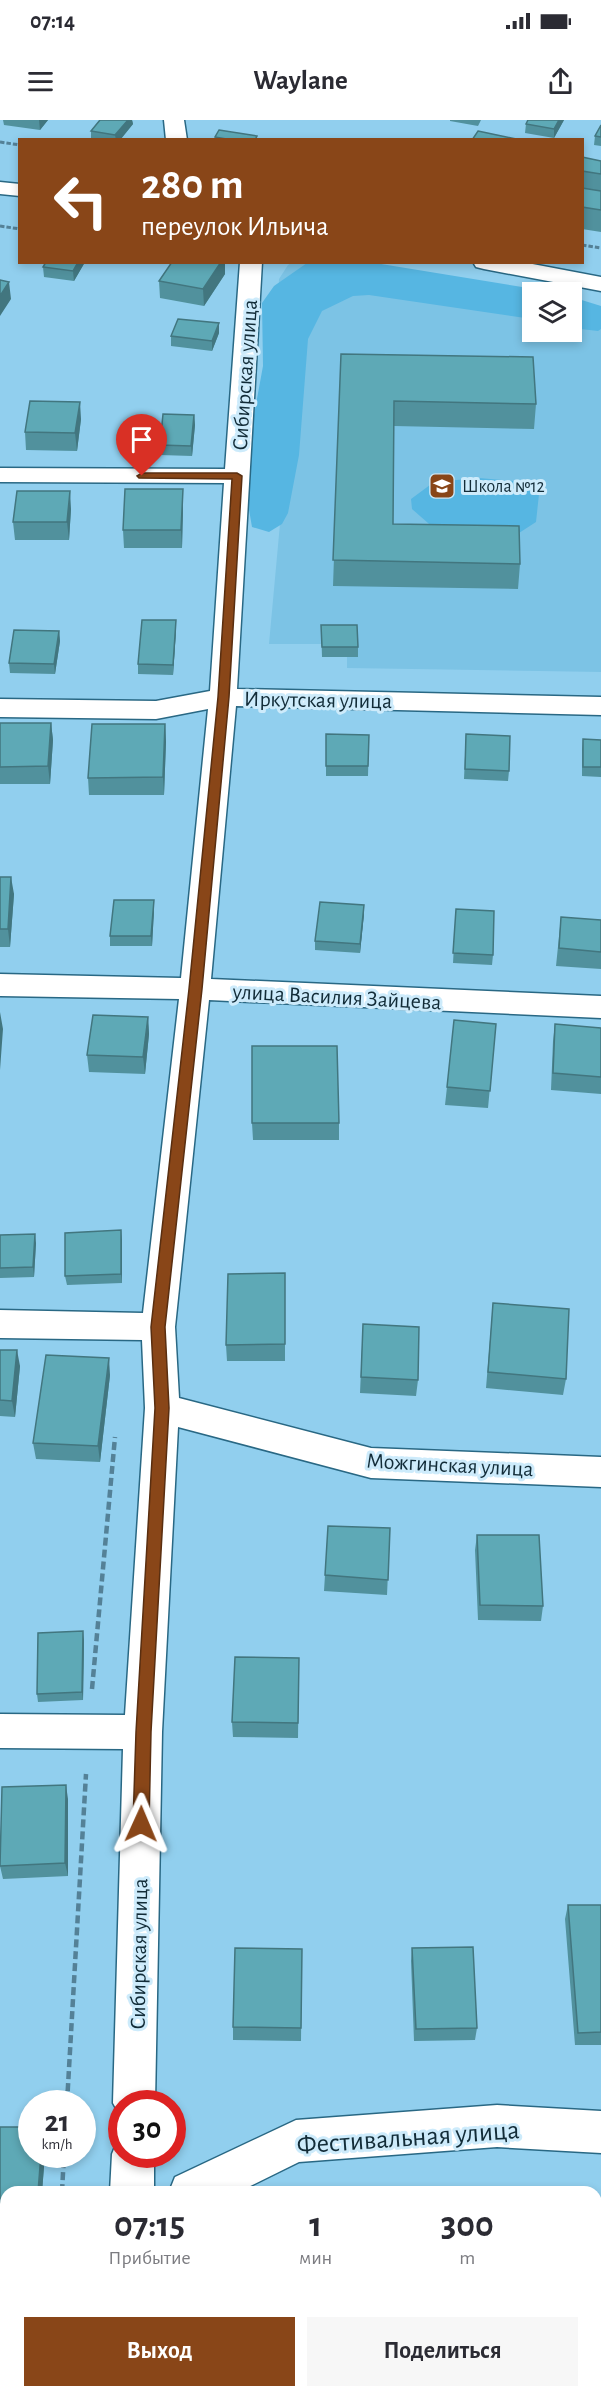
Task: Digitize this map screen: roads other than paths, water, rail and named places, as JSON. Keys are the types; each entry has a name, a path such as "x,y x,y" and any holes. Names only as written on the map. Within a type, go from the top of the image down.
{"street":[{"path":"174,120 177,138"},
{"path":"0,188 18,190"},
{"name":"Сибирская улица","path":"134,2090 143,1732 162,1408 158,1327 195,989 223,697 251,264"},
{"path":"495,264 601,284"},
{"path":"0,475 237,476"},
{"name":"Иркутская улица","path":"0,708 156,710 223,697 601,706"},
{"name":"улица Василия Зайцева","path":"0,985 195,989 601,1007"},
{"path":"0,1324 158,1327"},
{"name":"Можгинская улица","path":"162,1408 371,1463 601,1472"},
{"path":"0,1731 143,1732"},
{"name":"Фестивальная улица","path":"202,2186 296,2141 497,2126 601,2132"},
{"path":"132,2186 133,2168"}],"place":[{"name":"Школа №12","path":"442,486"}]}
